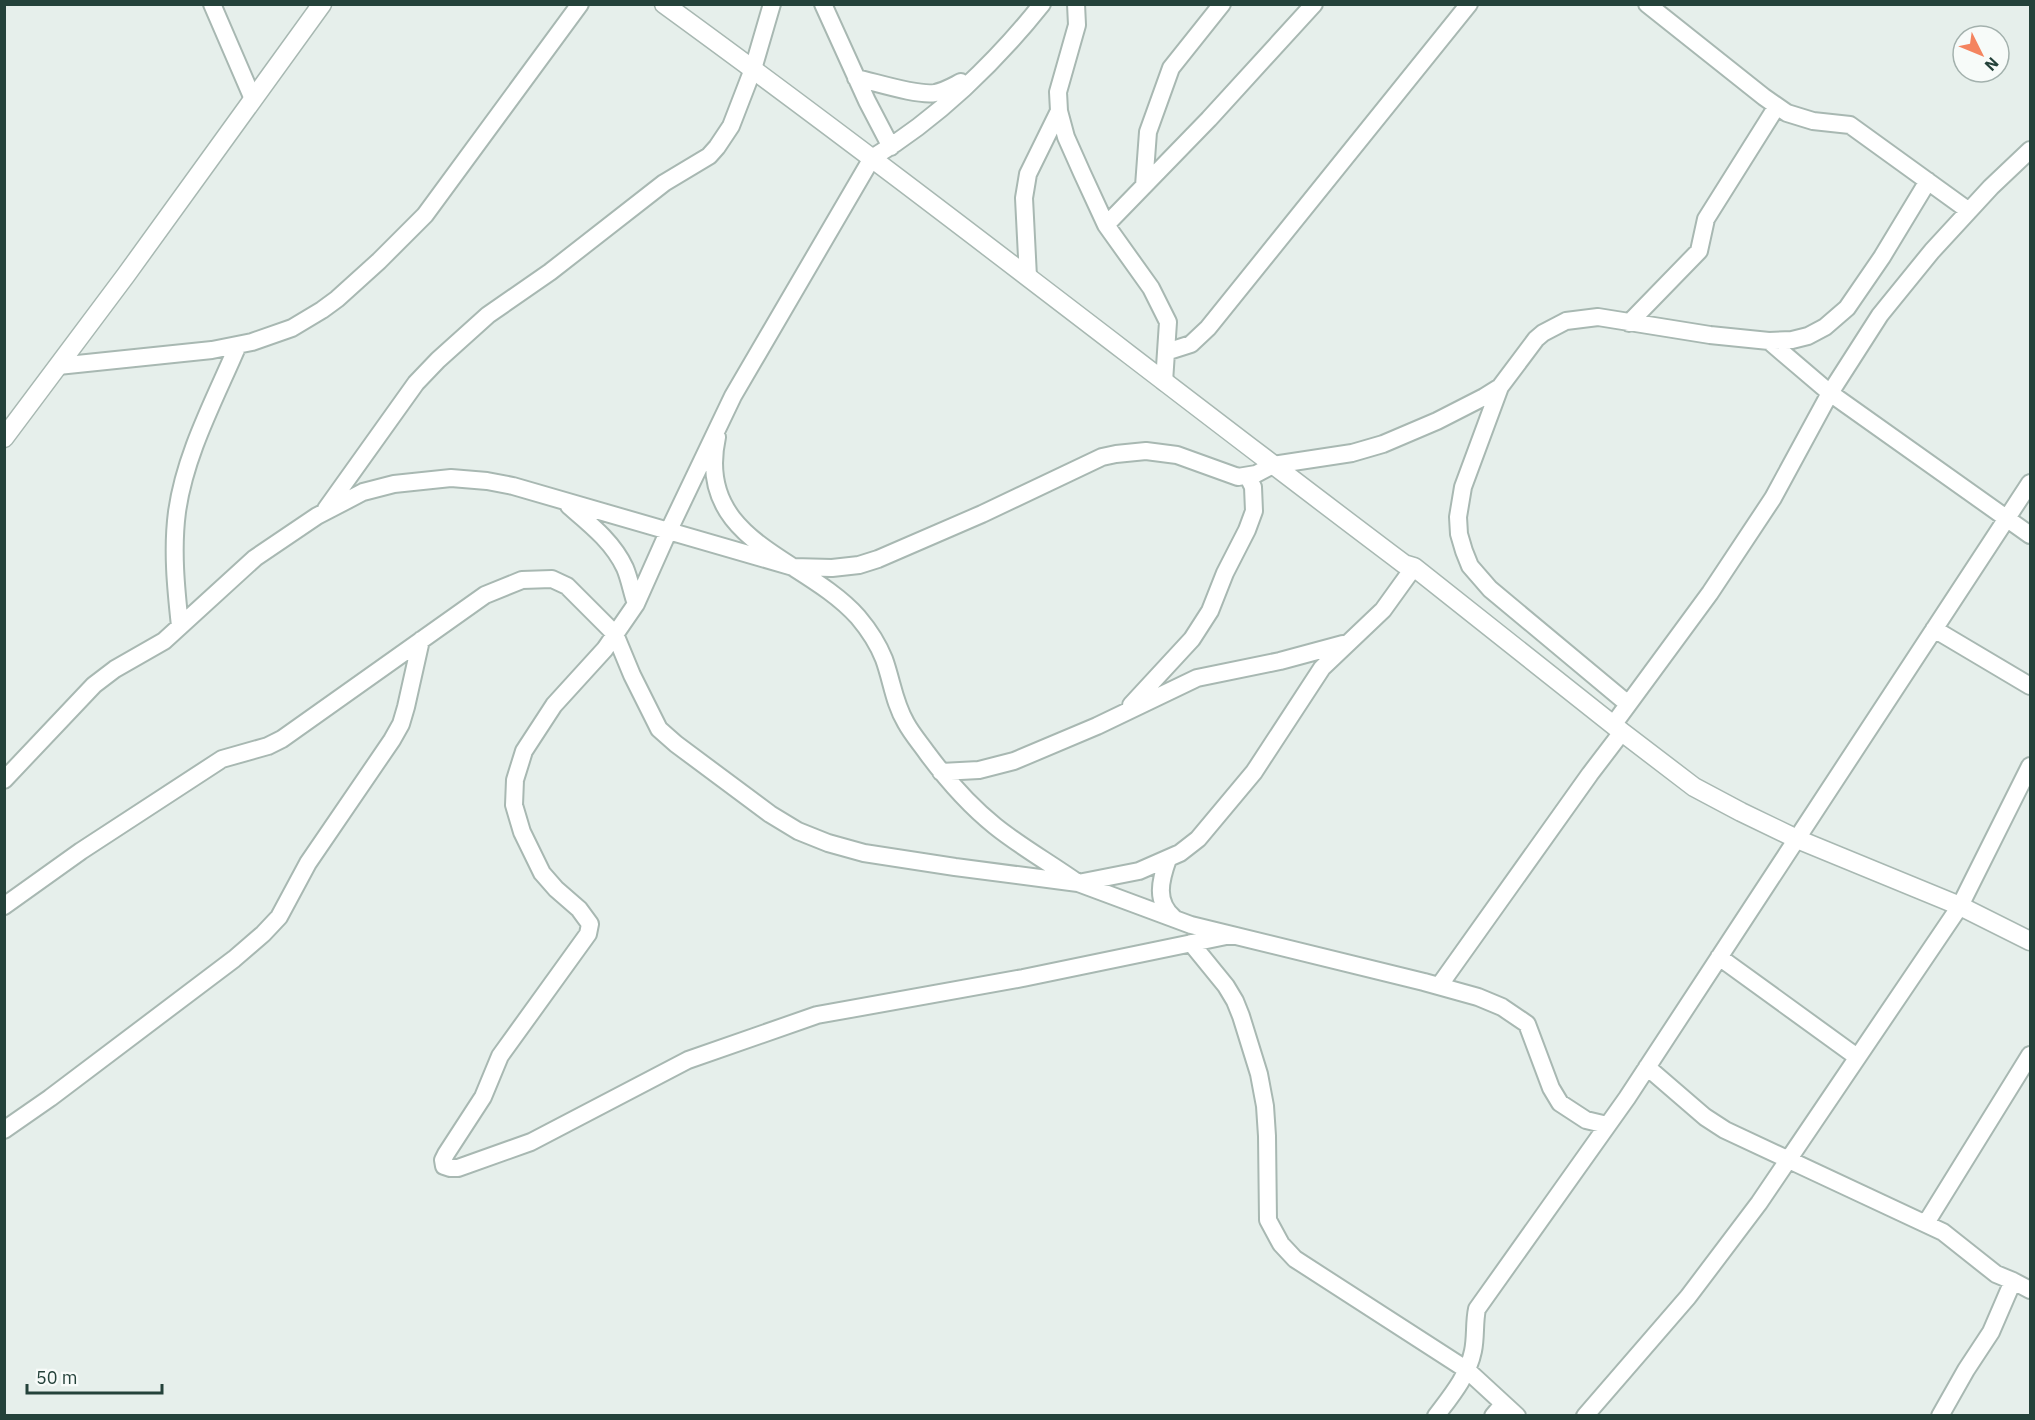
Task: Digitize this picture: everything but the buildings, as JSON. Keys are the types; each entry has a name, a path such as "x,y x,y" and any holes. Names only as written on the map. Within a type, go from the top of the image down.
{"street":[{"path":"212,4 253,99"},
{"path":"4,438 322,4"},
{"path":"58,366 212,350 252,342 292,328 338,299 425,215 580,4"},
{"path":"664,4 872,158 983,245 1404,564 1414,567 1694,787 1797,839 1960,906 2031,941"},
{"path":"324,513 416,383 429,369 488,315 559,264 664,183 709,156 717,147 731,126 753,69 772,4"},
{"path":"823,4 856,78 891,147"},
{"path":"1042,4 986,68 891,147 872,158 722,418 636,604 605,649 554,705 524,751 515,780 514,805 522,832 542,873 556,890 586,917 590,924 588,934 500,1056 483,1097 443,1160 444,1166 458,1168 531,1142 688,1060 817,1015 1023,978 1232,935"},
{"path":"1076,4 1077,25 1058,92 1059,111 1066,137 1106,225 1151,288 1165,315 1168,329 1164,382"},
{"path":"1144,186 1149,132 1171,68 1222,4"},
{"path":"1106,225 1209,119 1314,4"},
{"path":"1166,352 1191,344 1208,328 1469,4"},
{"path":"1647,4 1787,113 1813,121 1850,125 1969,211"},
{"path":"856,78 933,94 948,89 986,68"},
{"path":"1629,323 1699,251 1706,219 1777,106"},
{"path":"1028,277 1024,198 1028,174 1059,111"},
{"path":"1439,986 1590,774 1628,704 1710,593 1773,498 1830,393 1880,315 1932,251 1991,187 2031,150"},
{"path":"1628,704 1490,589 1470,566 1459,534 1458,517 1463,487 1500,387 1513,366 1536,339 1566,321 1598,317 1710,335 1769,341 1792,340 1808,336 1825,327 1847,308 1882,257 1928,181"},
{"path":"1769,341 1830,393 2031,535"},
{"path":"180,626 176,584 176,544 177,513 184,477 238,345"},
{"path":"4,780 94,685 115,669 164,641 255,558 324,513 363,492 394,484 430,479 487,481 669,530 793,567 846,568 878,559 982,514 1102,457 1146,451 1170,454 1238,477 1248,477 1273,465 1353,453 1383,444 1437,421 1500,387"},
{"path":"722,418 714,464 722,501 730,516 739,527 770,553 840,599 857,616 873,636 884,659 896,703 907,726 941,772 967,801 996,827 1077,883 1139,871 1180,853 1198,839 1254,772 1322,668 1383,610 1414,567"},
{"path":"1124,712 1204,623 1254,511 1253,487 1248,477"},
{"path":"1436,1416 1467,1370 1473,1352 1477,1309 1647,1067 2031,483"},
{"path":"564,501 609,543 625,568 636,604"},
{"path":"4,906 81,851 222,759 268,746 282,739 485,595 522,580 552,579 567,586 615,634 632,675 659,729 760,807 798,831 828,843 864,853 1077,883 1191,925 1478,997 1502,1007 1527,1024 1551,1088 1560,1102 1586,1120 1607,1125"},
{"path":"1934,629 2031,687"},
{"path":"4,1130 50,1098 234,958 279,917 308,863 363,785 401,724 422,640"},
{"path":"941,772 979,770 1014,761 1197,678 1280,661 1347,643"},
{"path":"1586,1415 1688,1298 1759,1203 1960,906 2031,766"},
{"path":"1168,859 1160,882 1160,893 1165,909 1174,918"},
{"path":"1191,944 1226,986 1235,1001 1250,1043 1265,1106 1268,1220 1281,1244 1295,1259 1467,1370 1498,1410 1517,1416"},
{"path":"1719,957 1857,1057"},
{"path":"1926,1223 2031,1055"},
{"path":"1647,1067 1705,1117 1725,1130 1926,1223 1956,1241 1996,1274 2031,1290"},
{"path":"1940,1416 1991,1332 2013,1281"}]}
